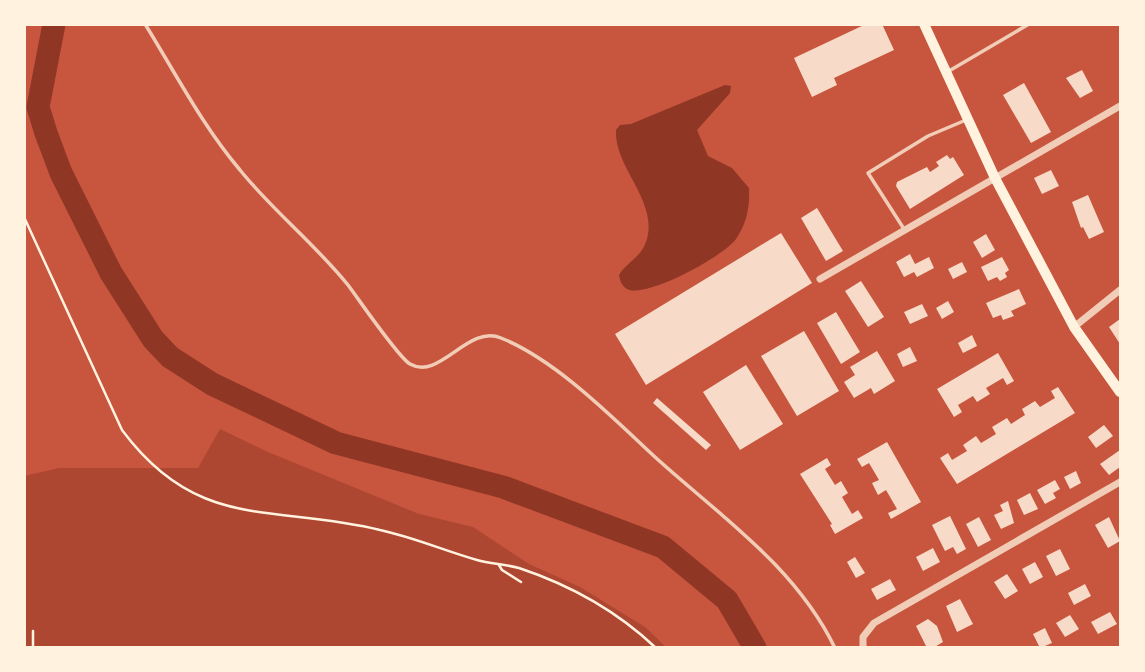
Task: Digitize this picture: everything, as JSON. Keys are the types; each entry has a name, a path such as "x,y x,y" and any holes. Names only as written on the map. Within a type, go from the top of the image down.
{"main road":[{"path":"925,24 995,178 1074,327 1121,392"}],"street":[{"path":"820,279 1121,106"},
{"path":"1074,327 1121,290"},
{"path":"863,648 863,637 874,624 1121,482"}],"lane":[{"path":"145,24 180,88 239,169 266,201 315,246 379,324 402,359 413,366 425,366 480,337 499,336 543,363 594,400 758,546 800,591 823,624 835,648"},
{"path":"947,72 1029,24"},
{"path":"905,230 868,173 928,136 968,119"}],"path":[{"path":"24,217 122,430 144,460 163,476 201,499 251,511 381,530 499,565 515,567 563,585 607,608 656,648"},
{"path":"499,565 502,570 521,582"},
{"path":"33,631 33,648"}],"shaded area":[{"path":"725,85 731,86 730,93 697,130 708,156 732,168 749,188 743,227 729,246 701,265 650,288 627,289 619,275 644,247 649,227 642,199 617,144 616,130 620,125 631,124"},
{"path":"220,429 268,452 419,514 473,527 529,564 580,587 645,627 666,647 25,647 24,476 59,468 198,468"}],"building":[{"path":"866,24 882,24 894,50 834,78 837,85 812,97 794,58"},
{"path":"1082,70 1093,91 1080,98 1066,78"},
{"path":"1024,83 1051,132 1031,143 1003,95"},
{"path":"947,155 950,159 953,157 964,175 910,209 896,186 897,182 927,167 930,172 939,166 936,162"},
{"path":"1051,170 1059,186 1042,194 1034,178"},
{"path":"1088,195 1104,232 1089,239 1083,227 1081,228 1072,202"},
{"path":"817,208 843,251 826,261 801,218"},
{"path":"781,233 812,283 646,385 615,334"},
{"path":"986,234 995,250 982,258 973,242"},
{"path":"910,254 915,264 929,257 934,268 917,277 914,272 904,277 896,262"},
{"path":"1002,257 1009,270 1005,273 1007,277 1000,281 997,277 988,281 981,267"},
{"path":"962,262 967,272 953,279 948,269"},
{"path":"861,281 884,317 868,327 845,291"},
{"path":"1019,289 1026,304 1011,311 1014,316 1003,320 1001,315 993,318 986,303"},
{"path":"948,301 954,312 942,319 936,308"},
{"path":"922,304 928,316 910,324 904,312"},
{"path":"836,312 860,352 841,364 817,323"},
{"path":"1120,319 1120,344 1109,327"},
{"path":"804,331 839,391 797,416 761,356"},
{"path":"972,335 977,346 963,353 958,343"},
{"path":"910,347 917,361 903,367 897,354"},
{"path":"877,351 895,381 874,394 871,388 854,398 844,382 855,375 850,367"},
{"path":"998,353 1014,381 1007,385 1003,378 986,388 990,394 977,402 973,396 958,405 962,412 954,417 937,389"},
{"path":"746,365 783,424 740,450 703,392"},
{"path":"1058,387 1075,413 957,484 940,458 948,453 952,460 967,451 963,445 976,436 981,443 996,434 992,427 1007,418 1011,424 1025,415 1022,409 1035,401 1040,407 1055,398 1051,391"},
{"path":"657,398 711,445 706,450 653,403"},
{"path":"1104,425 1113,436 1096,448 1088,437"},
{"path":"887,442 921,502 891,519 888,513 897,509 886,490 878,495 872,483 879,480 869,463 862,467 857,459"},
{"path":"1120,450 1120,467 1109,475 1100,464"},
{"path":"827,458 831,465 825,469 835,485 841,481 848,493 842,497 852,514 858,510 863,518 835,534 830,525 832,524 800,474"},
{"path":"1076,471 1081,483 1070,489 1064,477"},
{"path":"1055,480 1060,489 1053,493 1056,498 1045,504 1037,490"},
{"path":"1030,493 1038,509 1024,515 1017,500"},
{"path":"1008,501 1014,523 1001,529 994,515 1003,511 1000,505"},
{"path":"950,516 966,549 957,554 953,547 945,551 932,525"},
{"path":"979,517 991,540 978,547 966,524"},
{"path":"1109,517 1120,541 1108,548 1095,525"},
{"path":"933,548 940,562 923,571 916,557"},
{"path":"1060,549 1070,569 1056,576 1046,556"},
{"path":"855,557 865,573 856,578 847,562"},
{"path":"1035,562 1043,577 1030,584 1022,569"},
{"path":"1007,574 1018,591 1005,599 994,582"},
{"path":"890,579 896,590 877,600 871,589"},
{"path":"1085,584 1091,596 1074,605 1068,593"},
{"path":"960,599 973,624 957,632 946,606"},
{"path":"1110,612 1117,624 1098,634 1091,622"},
{"path":"1070,615 1079,629 1065,637 1056,623"},
{"path":"928,619 937,626 943,642 933,648 927,648 916,626"},
{"path":"1045,628 1052,643 1040,648 1033,634"}],"waterway":[{"path":"54,24 38,107 46,133 61,173 111,273 153,339 170,357 212,384 336,443 503,487 663,547 727,600 755,648"}]}
